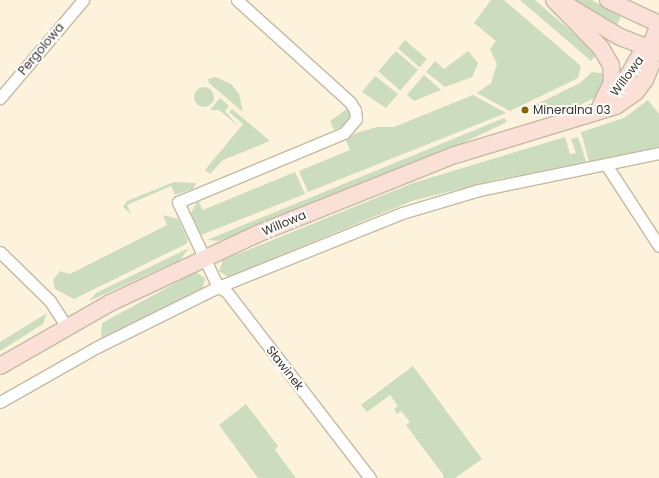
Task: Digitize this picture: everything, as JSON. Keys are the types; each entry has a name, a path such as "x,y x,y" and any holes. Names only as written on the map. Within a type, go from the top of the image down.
{"street":[{"name":"Pergolowa","path":"0,98 83,0"},
{"name":"Sławinek","path":"238,0 350,102 355,110 356,119 344,133 178,202 218,287 226,291 370,478"},
{"path":"554,0 601,48 611,65 612,83 601,105"},
{"path":"559,0 607,31 654,51"},
{"path":"608,0 659,24"},
{"name":"Willowa","path":"0,366 67,327 204,258 448,158 616,106 636,92 649,71 659,24"},
{"name":"Willowa","path":"584,115 601,105 619,90 635,62 654,51"},
{"path":"0,402 97,346 218,287 437,200 608,166 659,153"},
{"path":"608,166 659,246"},
{"path":"0,252 45,296 67,327"}],"green space":[{"path":"491,0 504,0 581,66 578,78 510,111 477,93 491,83 497,64 490,49 496,41 474,23"},
{"path":"520,0 535,0 597,54 591,61"},
{"path":"574,0 592,0 621,17 616,26"},
{"path":"405,40 427,59 420,67 398,48"},
{"path":"396,51 418,70 400,90 378,71"},
{"path":"468,51 478,63 472,77 445,87 426,72 435,61 444,69"},
{"path":"592,72 606,74 606,80 594,98 574,108 535,114 531,107 580,83"},
{"path":"424,75 441,90 414,101 407,95"},
{"path":"375,76 398,94 386,108 362,92"},
{"path":"216,77 231,84 239,94 243,112 209,83 208,79"},
{"path":"200,87 208,87 214,93 214,101 208,107 200,107 194,101 194,93"},
{"path":"473,95 506,113 308,192 299,171 350,150 346,140 356,133 377,127 394,127"},
{"path":"220,98 229,106 225,111 238,126 219,110 210,110"},
{"path":"648,100 659,114 659,147 589,162 581,132 624,118"},
{"path":"232,109 270,141 223,160 210,174 205,170 243,124 229,112"},
{"path":"347,109 352,117 344,126 334,130 330,121"},
{"path":"504,118 507,122 452,148 219,241 207,240"},
{"path":"565,137 570,154 576,153 571,139 578,137 587,164 499,179 412,201 228,277 219,271 223,260 413,183"},
{"path":"295,172 305,194 201,235 191,213 198,200 203,210"},
{"path":"174,182 196,183 193,189 175,195 171,186 127,205 131,214 123,207 127,201"},
{"path":"163,215 178,219 188,240 186,244 74,299 55,289 53,280 60,271 70,274 167,225"},
{"path":"189,248 180,260 89,301 96,293"},
{"path":"196,272 205,278 203,288 101,338 102,323"},
{"path":"47,313 43,324 0,351 0,342"},
{"path":"413,366 482,459 455,478 442,478 444,476 406,425 410,422 401,411 397,414 394,409 398,406 390,395 367,412 361,405"},
{"path":"246,404 278,446 275,450 296,478 258,478 219,425"}],"place":[{"name":"Mineralna 03","path":"525,110"}]}
